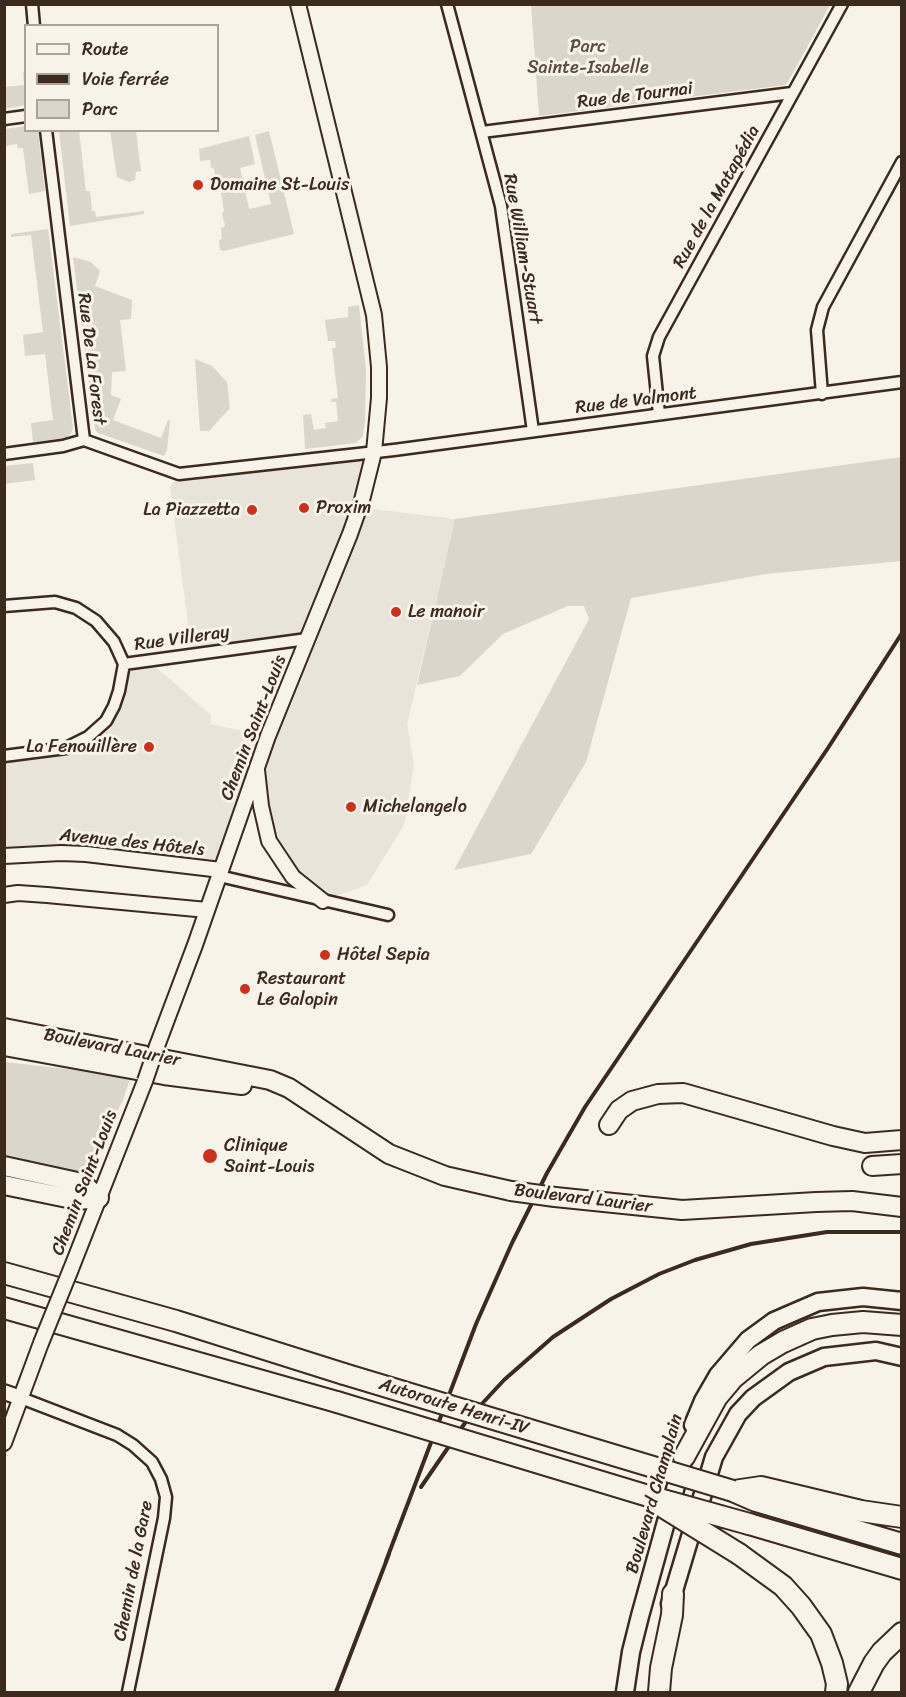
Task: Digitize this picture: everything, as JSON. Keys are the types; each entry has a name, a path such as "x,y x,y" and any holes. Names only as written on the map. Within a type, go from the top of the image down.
{"highway":[{"name":"Boulevard Laurier","path":"4,1028 270,1080 289,1088 389,1154 445,1176 511,1191 682,1210 825,1201 852,1201 902,1207"},
{"name":"Boulevard Laurier","path":"4,1046 164,1075 289,1088"},
{"path":"609,1125 619,1110 632,1101 658,1094 683,1093 865,1143 902,1140"},
{"path":"872,1166 902,1164"},
{"path":"4,1166 82,1183 99,1198"},
{"path":"4,1185 76,1200 99,1198"},
{"name":"Autoroute Henri-IV","path":"8,1273 176,1321 733,1491 758,1494 902,1544"},
{"name":"Autoroute Henri-IV","path":"4,1308 337,1402 645,1495 902,1569"},
{"path":"4,1314 29,1316"},
{"path":"684,1457 717,1397 733,1378 760,1355 812,1329 863,1323 902,1325"},
{"path":"758,1494 902,1517"},
{"path":"645,1495 739,1554 783,1586 821,1634 832,1663 837,1683 836,1692"},
{"path":"659,1692 661,1668 672,1615 672,1594"},
{"path":"859,1692 882,1652 902,1633"}],"main road":[{"name":"Boulevard Champlain","path":"625,1692 631,1652 640,1616 692,1428 703,1401 718,1375 748,1340 774,1321 818,1302 863,1297 902,1301"},
{"path":"652,1692 658,1645 714,1456 738,1414 753,1398 789,1372 824,1357 876,1351 902,1357"}],"street":[{"path":"32,4 34,24"},
{"name":"Chemin Saint-Louis","path":"4,1443 41,1343 145,1081 257,765 350,534 362,500 374,452 379,398 379,367 374,315 298,4"},
{"name":"Rue William-Stuart","path":"447,4 501,206 533,431"},
{"name":"Rue de la Matapédia","path":"659,414 653,356 659,336 842,4"},
{"name":"Rue de Tournai","path":"482,132 792,93"},
{"path":"4,119 24,116"},
{"name":"Rue De La Forest","path":"46,132 84,440 179,474 374,452"},
{"path":"822,394 817,330 823,307 902,162"},
{"name":"Rue de Valmont","path":"374,452 902,382"},
{"path":"4,454 63,446 84,440"},
{"path":"4,606 55,602 76,608 96,621 114,642 124,664"},
{"name":"Rue Villeray","path":"4,756 66,748 88,737 106,720 114,706 124,664 307,639"},
{"path":"257,765 261,806 269,842 293,877 323,901"},
{"name":"Avenue des Hôtels","path":"4,856 41,853 86,854 220,873 323,901 388,915"},
{"path":"4,895 18,893 46,895 207,910"},
{"path":"4,1392 21,1398"},
{"name":"Chemin de la Gare","path":"21,1398 117,1435 133,1445 152,1462 161,1479 166,1497 164,1518 128,1692"}],"shaded area":[{"path":"374,452 352,532 372,509 455,519 407,724 414,764 404,825 367,885 323,901 269,841 257,767 219,876 185,859 60,847 5,850 5,756 66,748 106,721 124,664 149,661 211,715 210,724 267,736 307,640 192,654 170,487 179,474"}],"green space":[{"name":"Parc Sainte-Isabelle","path":"531,4 830,5 785,85 539,116"},
{"path":"24,85 24,105 5,109 5,87"},
{"path":"24,126 24,132 38,132 45,191 29,194 23,148 18,148 17,144 6,146 5,129"},
{"path":"269,131 294,234 224,251 220,250 221,228 225,226 221,192 210,160 200,161 199,149 249,136 255,164 240,168 249,209 271,204 255,135"},
{"path":"59,132 79,132 86,191 90,191 92,211 95,211 96,217 144,211 144,214 70,226"},
{"path":"110,132 136,132 141,171 136,172 135,180 129,182 117,177"},
{"path":"48,229 73,427 71,434 66,438 33,442 31,423 53,420 45,354 25,356 23,335 43,332 31,235 11,237 11,234"},
{"path":"73,257 91,262 100,271 95,286 132,300 131,319 120,320 126,371 112,372 111,395 121,399 113,420 161,438 168,420 170,421 167,450 164,456 98,433 95,429"},
{"path":"359,305 366,370 363,436 356,443 305,449 303,415 311,414 314,430 326,428 325,423 338,421 336,402 332,402 331,399 338,398 332,348 336,348 335,341 328,341 325,320 348,317 348,307"},
{"path":"195,359 212,366 227,382 230,408 209,431 200,431"},
{"path":"901,457 901,561 766,574 631,598 586,762 531,854 454,870 589,619 584,606 568,606 503,634 460,676 417,685 455,519"},
{"path":"33,463 35,480 5,484 5,466"},
{"path":"4,1062 131,1076 123,1100 86,1172 77,1174 5,1159"}],"railway":[{"path":"386,1561 476,1324 512,1243 547,1173 585,1107 828,748 902,633"},
{"path":"421,1487 467,1420 504,1380 553,1337 611,1299 659,1274 695,1260 751,1244 827,1232 902,1232"},
{"path":"336,1692 389,1554"}],"place":[{"name":"Domaine St-Louis","path":"198,185"},
{"name":"Proxim","path":"304,508"},
{"name":"La Piazzetta","path":"252,510"},
{"name":"Le manoir","path":"396,612"},
{"name":"La Fenouillère","path":"149,747"},
{"name":"Michelangelo","path":"351,807"},
{"name":"Hôtel Sepia","path":"325,955"},
{"name":"Restaurant Le Galopin","path":"245,989"},
{"name":"Clinique Saint-Louis","path":"210,1156"}]}
